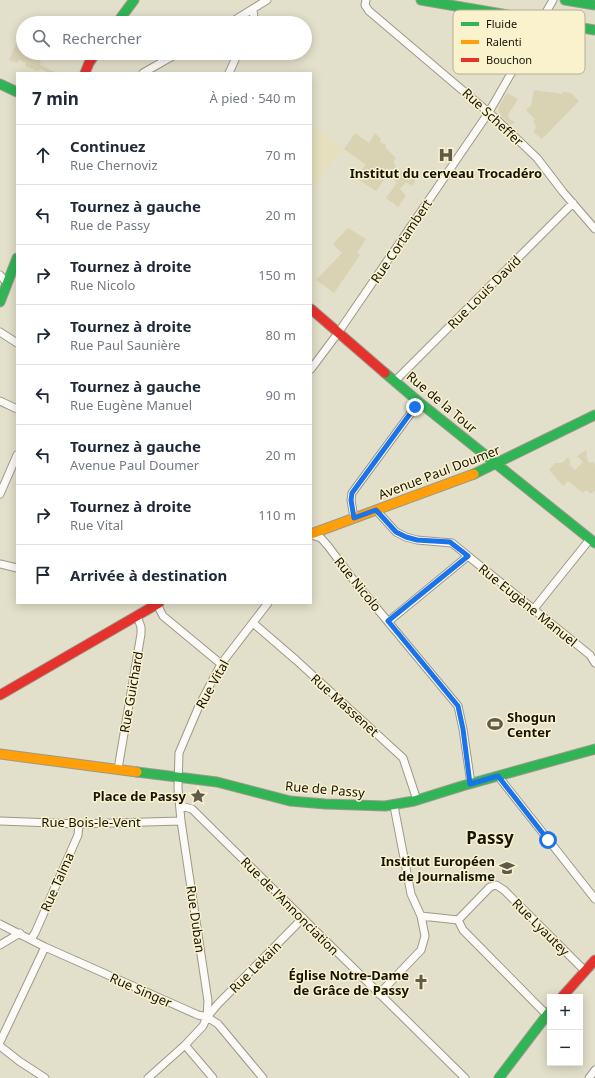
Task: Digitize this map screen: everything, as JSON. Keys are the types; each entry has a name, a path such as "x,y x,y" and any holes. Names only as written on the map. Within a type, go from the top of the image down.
{"street":[{"path":"122,16 134,0"},
{"path":"242,16 267,0"},
{"name":"Rue Scheffer","path":"366,0 365,5 368,11 489,112 537,158 563,192 595,228"},
{"path":"421,0 481,10"},
{"name":"Rue Cortambert","path":"547,10 553,0"},
{"path":"565,0 595,5"},
{"path":"253,10 254,16"},
{"path":"585,28 595,30"},
{"path":"85,72 91,60"},
{"path":"145,72 166,60"},
{"path":"229,72 235,60"},
{"name":"Rue Cortambert","path":"312,368 338,333 489,112 510,74"},
{"path":"0,84 16,92"},
{"name":"Rue Louis David","path":"395,381 573,203"},
{"path":"0,302 16,260"},
{"path":"0,275 7,283"},
{"name":"Rue de la Tour","path":"312,310 419,402 592,541"},
{"path":"0,332 16,342"},
{"path":"0,401 16,409"},
{"path":"354,518 351,500 352,493 419,402"},
{"name":"Avenue Paul Doumer","path":"312,534 447,485 497,465 595,415"},
{"path":"0,494 16,457"},
{"name":"Rue Eugène Manuel","path":"376,510 396,532 406,537 417,540 450,542 590,655 595,663"},
{"name":"Rue Nicolo","path":"312,534 321,538 458,706 463,729 470,784"},
{"path":"533,610 592,541"},
{"path":"388,621 468,556"},
{"path":"0,564 16,568"},
{"path":"0,695 158,604 163,616 221,664"},
{"name":"Rue Vital","path":"178,776 179,753 199,706 221,664 267,604"},
{"name":"Rue Guichard","path":"118,768 141,634 138,616"},
{"name":"Rue Massenet","path":"253,623 296,660 403,758 417,800"},
{"name":"Rue de Passy","path":"0,754 118,768 217,782 290,801 325,804 394,806 547,761 595,749"},
{"path":"178,776 181,820"},
{"path":"498,776 595,899"},
{"name":"Rue de l'Annonciation","path":"181,806 192,809 465,1078"},
{"path":"379,994 421,950 425,936 421,916 411,894 394,806"},
{"name":"Rue Bois-le-Vent","path":"0,821 79,824 181,820"},
{"name":"Rue Duban","path":"181,820 208,1001 207,1017"},
{"name":"Rue Talma","path":"31,939 78,835 79,824"},
{"name":"Rue Lyautey","path":"458,920 490,887 496,885 504,890 584,970"},
{"path":"421,916 458,920 463,930 547,1012"},
{"name":"Rue Lekain","path":"148,1078 185,1045 203,1026 207,1017 218,1004 303,918"},
{"name":"Rue Singer","path":"0,924 198,1016 207,1017 218,1024 263,1078"},
{"path":"0,945 20,933"},
{"path":"0,1042 45,946"},
{"path":"564,994 584,970 595,960"},
{"path":"499,1078 547,1014"},
{"path":"185,1045 213,1078"},
{"path":"0,1046 19,1061 45,1078"},
{"path":"589,1078 595,1070"}],"shaded area":[{"path":"16,44 16,60 19,60 17,63 9,60"},
{"path":"19,60 41,61 40,65 55,72 46,72 40,69 38,71 25,66 26,63"},
{"path":"534,90 562,94 562,92 571,93 579,101 542,139 533,132 536,127 533,121 535,119 526,110 531,106"},
{"path":"507,93 518,99 508,115 509,119 515,122 511,125 498,110"},
{"path":"312,127 343,149 312,188"},
{"path":"355,133 369,143 375,133 381,139 380,142 386,145 385,147 396,158 394,164 396,166 376,191 354,177 366,165 344,149"},
{"path":"400,171 413,179 416,179 412,186 406,182 400,189 406,196 398,207 386,198 397,183 395,181 400,175"},
{"path":"348,228 366,239 357,253 360,255 334,293 316,280 342,253 333,244"},
{"path":"586,450 586,456 589,463 593,462 595,465 595,490 591,494 586,490 583,493 568,481 563,486 549,470 555,463 562,463 568,457 570,462 569,464 575,470 583,462 577,456"}],"traffic: fast":[{"path":"122,16 134,0"},
{"path":"421,0 479,10"},
{"path":"565,0 595,5"},
{"path":"585,28 595,30"},
{"path":"0,84 16,92"},
{"path":"0,302 16,261"},
{"path":"385,373 595,543"},
{"path":"474,474 595,415"},
{"path":"137,772 217,782 290,801 385,806 414,801 595,749"},
{"path":"499,1078 547,1015"}],"traffic: slow":[{"path":"312,534 474,474"},
{"path":"0,754 137,772"}],"traffic: jam":[{"path":"85,72 91,60"},
{"path":"312,310 385,373"},
{"path":"0,695 157,604"},
{"path":"565,994 595,960"}],"place":[{"name":"Institut du cerveau Trocadéro","path":"446,155"},
{"name":"Shogun Center","path":"495,724"},
{"name":"Place de Passy","path":"198,796"},
{"name":"Institut Européen de Journalisme","path":"507,868"},
{"name":"Église Notre-Dame de Grâce de Passy","path":"421,982"}],"district":[{"name":"Passy","path":"490,838"}],"route":[{"path":"415,407 352,493 351,500 354,518 376,510 396,532 406,537 417,540 450,542 468,556 388,621 458,706 463,729 470,784 498,776 548,840"}]}
